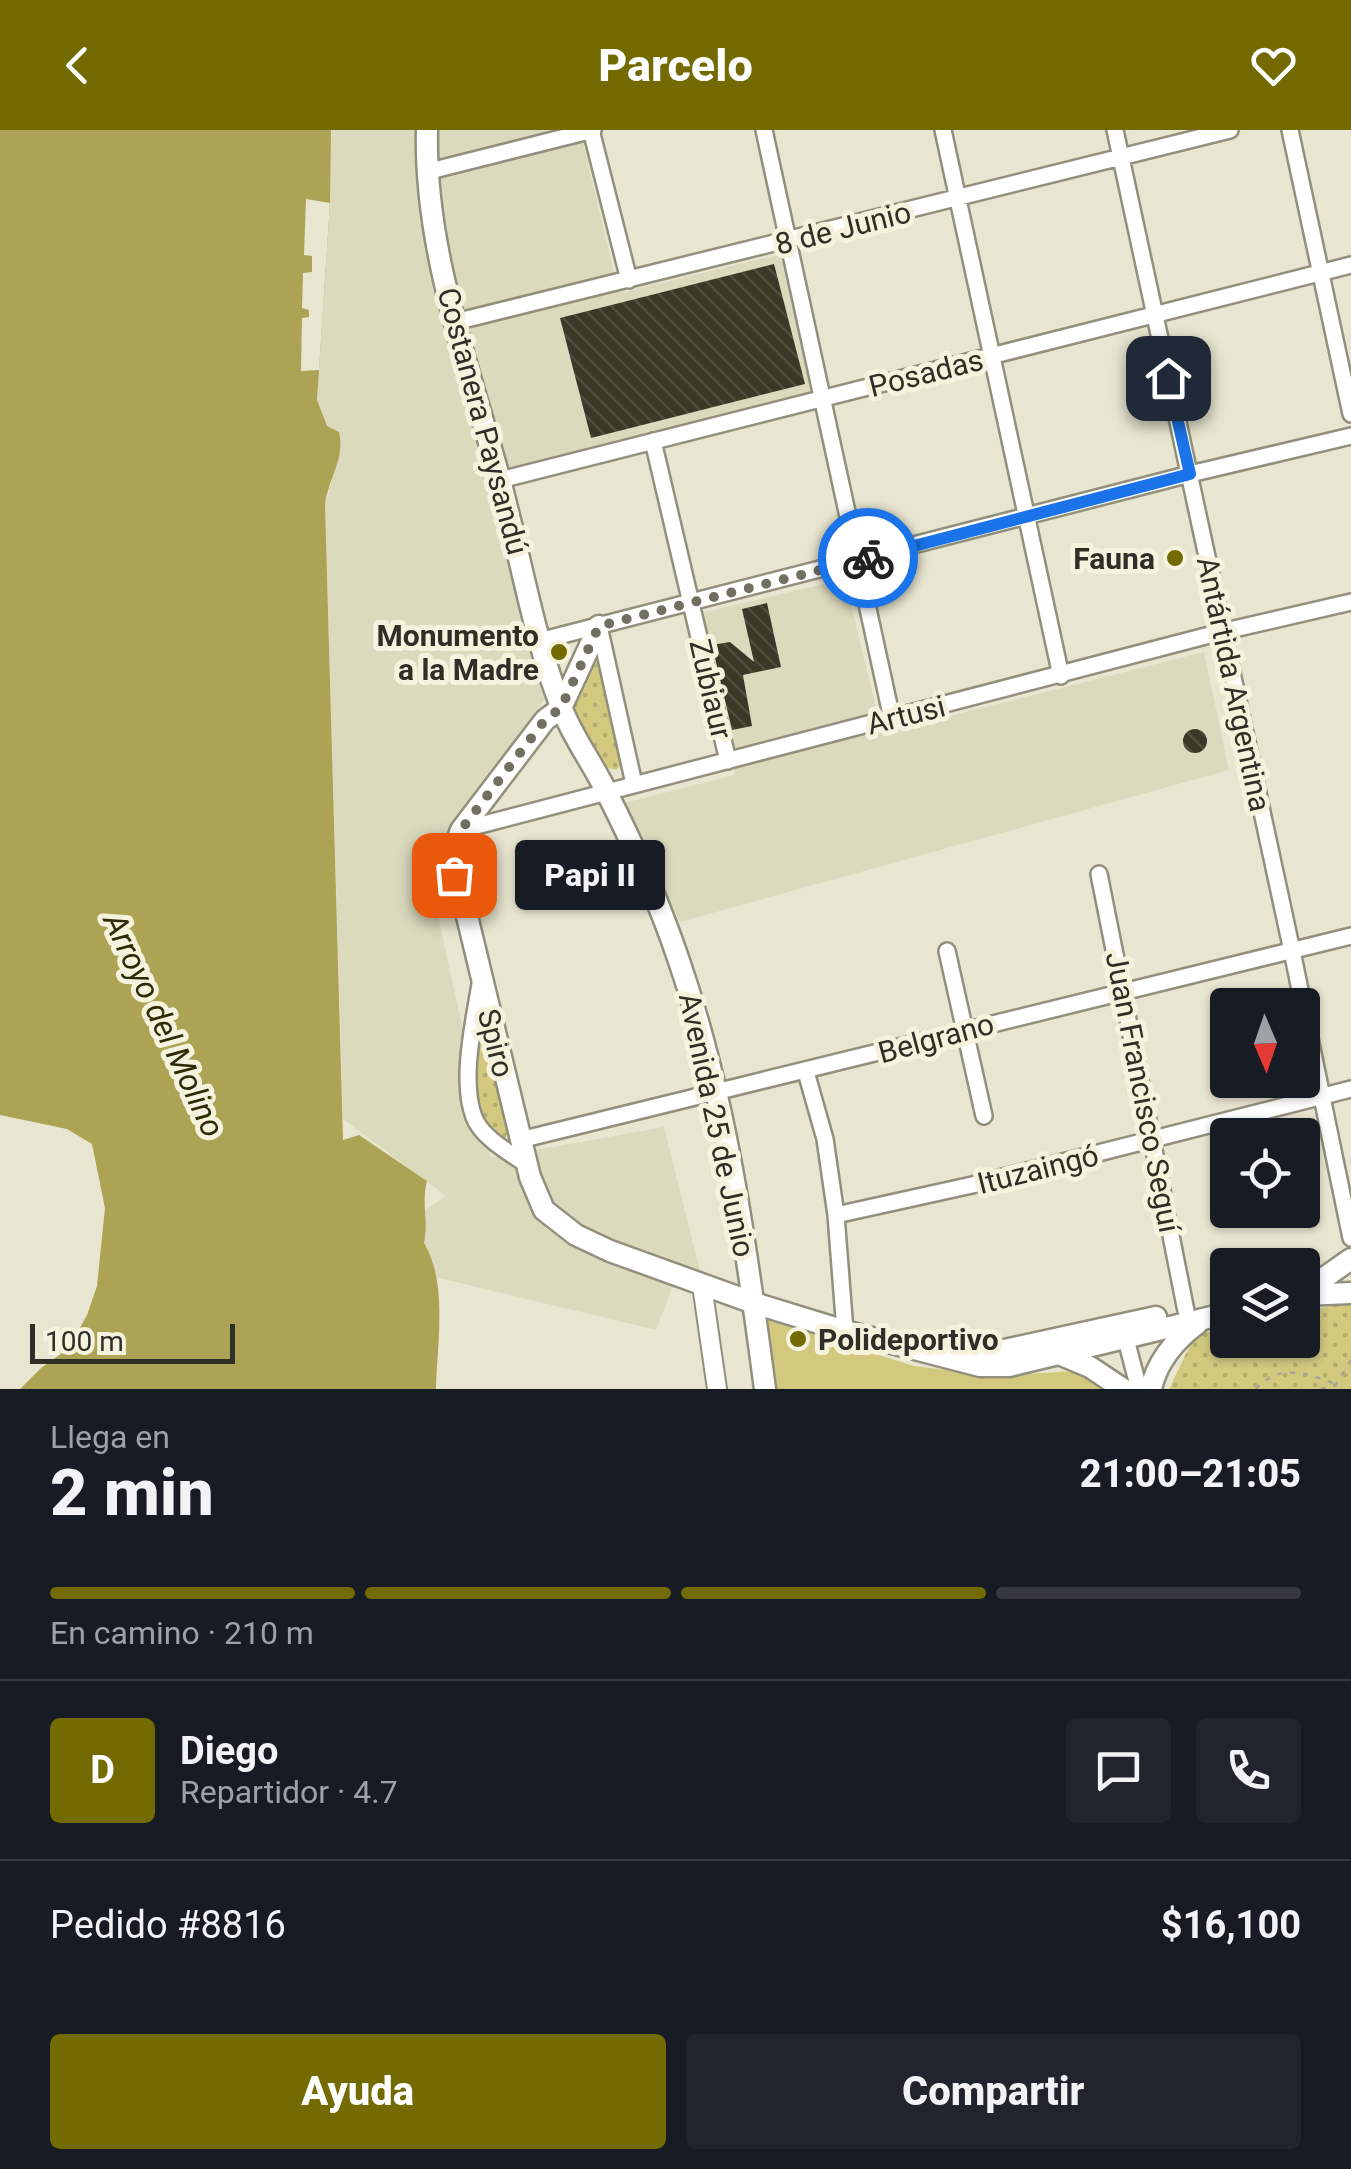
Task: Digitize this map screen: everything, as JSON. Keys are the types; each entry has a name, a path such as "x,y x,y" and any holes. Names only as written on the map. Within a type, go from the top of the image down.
{"main road":[{"name":"Costanera Paysandú","path":"427,130 426,172 433,227 454,322 500,480 539,641 561,708"},
{"path":"461,830 545,720 561,708 599,626"},
{"name":"Avenida 25 de Junio","path":"561,708 606,792 677,954 694,1006 715,1094 754,1303 765,1389"},
{"name":"Spiro","path":"461,830 452,854 454,875 526,1164 544,1210 576,1235 610,1252 702,1285"},
{"path":"1320,1280 1351,1260"},
{"path":"702,1285 845,1331 980,1366 1009,1366 1059,1354 1124,1331"},
{"path":"1320,1295 1351,1293"},
{"path":"937,1356 1000,1351 1124,1331 1210,1309"},
{"path":"1194,1315 1210,1315"},
{"path":"1151,1389 1162,1358 1194,1315"},
{"path":"1059,1354 1090,1367 1123,1389"}],"street":[{"path":"426,172 592,130 629,280"},
{"path":"764,130 892,719"},
{"path":"943,130 1061,676"},
{"name":"Antártida Argentina","path":"1115,130 1299,988"},
{"name":"8 de Junio","path":"454,322 1230,130"},
{"path":"1290,130 1351,414"},
{"name":"Posadas","path":"500,480 1351,265"},
{"path":"539,641 1351,436"},
{"name":"Zubiaur","path":"654,442 728,761"},
{"name":"Artusi","path":"461,830 1221,632 1351,602"},
{"path":"599,626 634,784"},
{"name":"Juan Francisco Seguí","path":"1099,874 1194,1315"},
{"name":"Belgrano","path":"520,1140 1351,936"},
{"path":"947,951 984,1116"},
{"path":"480,980 470,1048 474,1120 500,1146 526,1164"},
{"path":"806,1072 825,1139 836,1215 845,1331"},
{"name":"Ituzaingó","path":"1320,1095 1351,1089"},
{"name":"Antártida Argentina","path":"1320,1095 1351,1238"},
{"name":"Ituzaingó","path":"836,1215 1154,1140 1309,1098"},
{"path":"702,1285 718,1389"},
{"path":"1124,1331 1139,1389"}],"path":[{"path":"1321,1389 1336,1384 1351,1360"},
{"path":"1256,1389 1276,1373 1288,1372 1336,1384"}],"shaded area":[{"path":"331,130 580,130 619,293 781,254 812,392 488,476 544,700 432,851 436,907 491,1158 664,1127 700,1271 673,1263 671,1291 656,1330 385,1265 382,1239 446,1196 343,1119 325,505 337,461 317,400"},
{"path":"845,579 882,733 1204,652 1229,770 680,922 624,803 735,775 701,613"},
{"path":"600,658 624,762 616,770 605,767 575,715 575,693"},
{"path":"480,1024 508,1130 505,1139 481,1116 473,1076"},
{"path":"1351,1302 1351,1389 1169,1389 1195,1335 1210,1332 1210,1358 1320,1358 1320,1308"},
{"name":"Polideportivo","path":"768,1320 914,1366 995,1376 1073,1371 1105,1384 1108,1389 776,1389"}],"water":[{"name":"Arroyo del Molino","path":"0,130 331,130 317,400 327,426 339,432 340,442 325,505 343,1140 359,1135 427,1181 424,1243 439,1295 436,1389 20,1389 68,1349 87,1315 97,1286 105,1208 92,1144 67,1129 0,1115"}],"pier":[{"path":"306,199 330,203 319,370 301,371 302,318 309,317 309,310 302,308 303,273 312,272 312,256 304,255"}],"building":[{"path":"774,264 805,384 591,438 560,318"},
{"path":"767,603 781,667 743,675 752,726 732,730 712,645 730,642 754,662 742,609"},
{"path":"1195,729 1204,732 1204,750 1195,753 1186,750 1183,741 1186,732"}],"way so far":[{"path":"454,875 452,854 461,830 545,720 561,708 599,626 868,558"}],"place":[{"name":"Fauna","path":"1175,558"},
{"name":"Monumento a la Madre","path":"559,652"},
{"name":"Papi II","path":"454,875"},
{"name":"Polideportivo","path":"798,1339"}],"route":[{"path":"868,558 1190,474 1168,378"}]}
